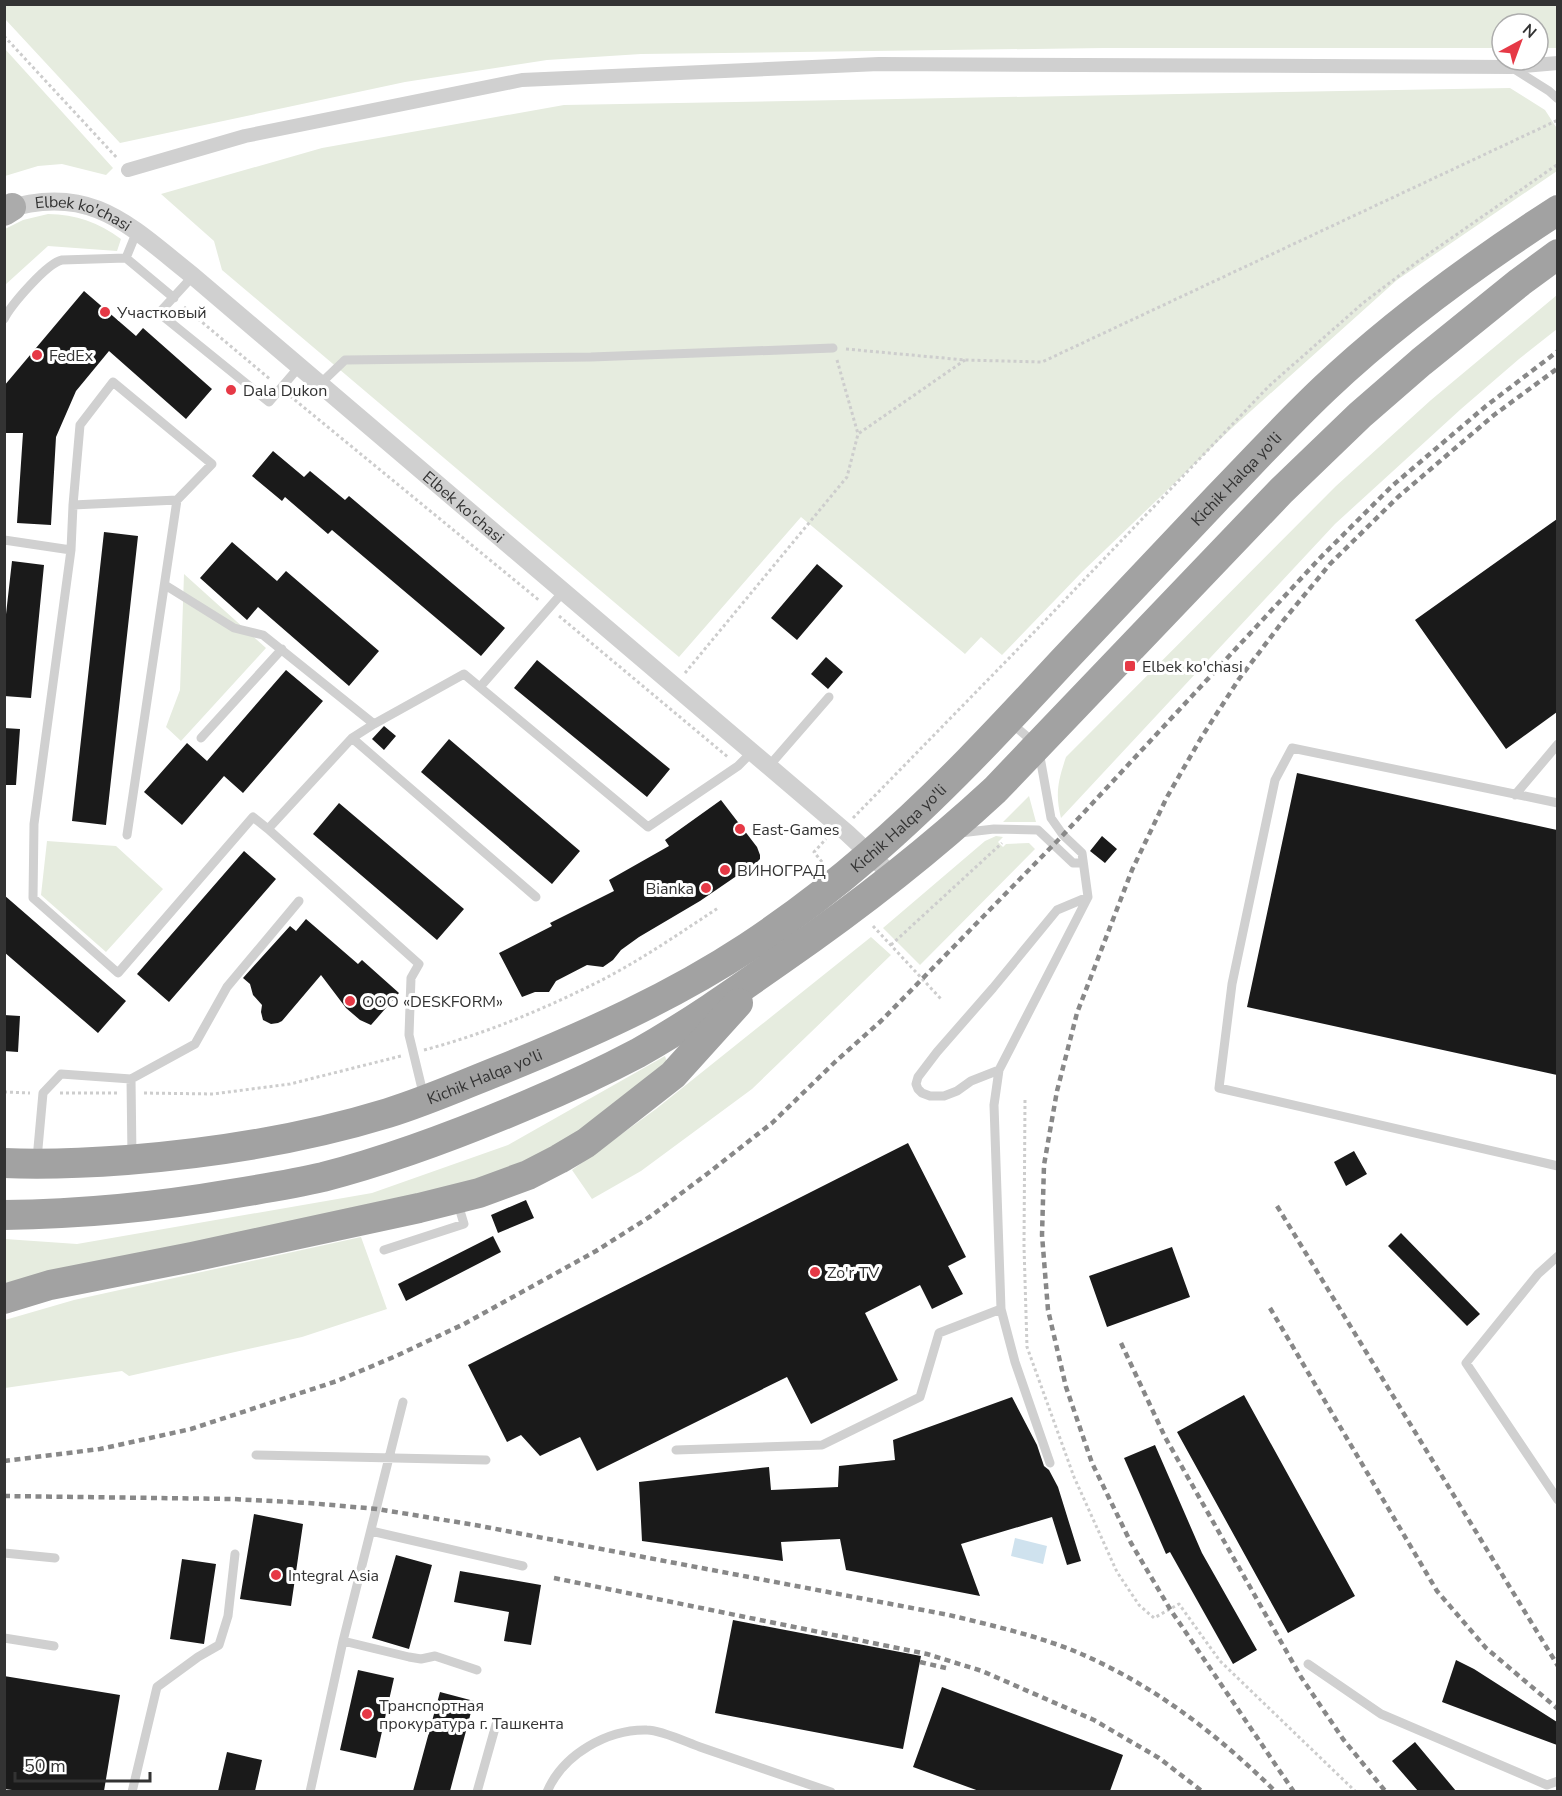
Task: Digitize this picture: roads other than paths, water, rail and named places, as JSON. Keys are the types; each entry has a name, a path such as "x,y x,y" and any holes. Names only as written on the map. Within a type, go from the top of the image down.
{"highway":[{"name":"Kichik Halqa yo'li","path":"4,1163 36,1165 132,1159 230,1149 340,1127 393,1112 538,1055 626,1015 747,947 870,854 957,773 1153,564 1322,391 1387,333 1426,302 1557,210"},
{"name":"Kichik Halqa yo'li","path":"4,1215 95,1212 183,1202 321,1177 393,1156 509,1112 604,1070 670,1034 768,969 894,877 946,835 1038,746 1288,483 1421,362 1557,254"},
{"path":"4,1299 50,1285 419,1208 479,1193 528,1175 585,1143 674,1075 768,969"}],"street":[{"path":"128,170 245,136 522,80 879,64 1490,67"},
{"name":"Elbek ko'chasi","path":"7,210 47,200 76,203 109,214 137,231 193,276 753,752 834,833 870,854 894,877"}],"lane":[{"path":"1519,72 1549,91 1557,99"},
{"path":"126,258 137,231"},
{"path":"4,319 10,309 48,267 56,261 68,259 126,258 174,298"},
{"path":"193,276 159,313 269,402 299,367"},
{"path":"320,384 345,360 591,357 833,348"},
{"path":"127,835 177,500 212,464 113,382 80,424 71,550 34,824 33,898 118,973 253,818 419,964 411,978 409,1035 424,1100"},
{"path":"73,505 177,500"},
{"path":"4,540 71,550"},
{"path":"165,585 234,628 263,634 374,724"},
{"path":"480,687 563,592"},
{"path":"201,738 282,649"},
{"path":"268,829 352,738 464,674 648,827 738,766 753,752"},
{"path":"769,766 829,697"},
{"path":"1009,720 1038,746 1051,818 1063,835 1082,852 1088,897 999,1070 994,1105 1001,1309 1015,1362 1050,1463"},
{"path":"352,738 536,897"},
{"path":"1515,795 1557,744"},
{"path":"1557,803 1292,748 1275,780 1232,984 1219,1088 1557,1166"},
{"path":"946,835 994,829 1038,830 1073,862 1083,863"},
{"path":"999,1070 971,1081 957,1091 944,1096 930,1096 922,1093 916,1084 918,1077 937,1052 1057,910 1088,897"},
{"path":"36,1165 43,1093 61,1074 131,1079 195,1044 227,987 299,901"},
{"path":"131,1079 132,1159"},
{"path":"384,1250 464,1224 456,1198"},
{"path":"1557,1256 1538,1274 1466,1363 1557,1500"},
{"path":"676,1450 822,1445 920,1398 939,1334 1001,1309"},
{"path":"310,1791 343,1641 403,1402"},
{"path":"256,1455 486,1460"},
{"path":"371,1531 523,1566"},
{"path":"4,1553 55,1558"},
{"path":"132,1791 157,1687 198,1657 219,1645 228,1616 235,1554"},
{"path":"4,1638 54,1646"},
{"path":"343,1641 409,1657 422,1659 435,1656 477,1670"},
{"path":"1308,1664 1381,1714 1547,1785 1557,1781"},
{"path":"477,1791 497,1721"},
{"path":"547,1791 566,1764 590,1746 618,1733 651,1730 831,1791"}],"water":[{"path":"1015,1538 1047,1546 1043,1564 1011,1556"}],"railway":[{"path":"4,1461 100,1449 191,1429 337,1381 464,1324 596,1251 651,1216 772,1123 881,1021 1063,835 1320,558 1392,486 1486,406 1558,351"},
{"path":"1294,1792 1170,1609 1131,1543 1092,1463 1066,1387 1048,1310 1042,1235 1044,1165 1057,1091 1077,1013 1132,870 1167,797 1239,679 1330,564 1398,497 1494,415 1558,368"},
{"path":"1277,1206 1558,1666"},
{"path":"1270,1308 1437,1591 1486,1648 1558,1709"},
{"path":"1121,1343 1165,1437 1301,1677 1343,1739 1386,1792"},
{"path":"4,1496 233,1499 377,1509 475,1525 949,1615 1053,1643 1113,1669 1187,1715 1233,1752 1276,1792"},
{"path":"554,1578 927,1654 982,1671 1094,1720 1159,1758 1203,1792"},
{"path":"920,1662 946,1668"}],"place":[{"name":"Участковый","path":"105,312"},
{"name":"FedEx","path":"37,355"},
{"name":"Dala Dukon","path":"231,390"},
{"name":"Elbek ko'chasi","path":"1130,666"},
{"name":"East-Games","path":"740,829"},
{"name":"ВИНОГРАД","path":"725,870"},
{"name":"Bianka","path":"706,888"},
{"name":"ООО «DESKFORM»","path":"350,1001"},
{"name":"Zo'r TV","path":"815,1272"},
{"name":"Integral Asia","path":"276,1575"},
{"name":"Транспортная прокуратура г. Ташкента","path":"367,1714"}]}
